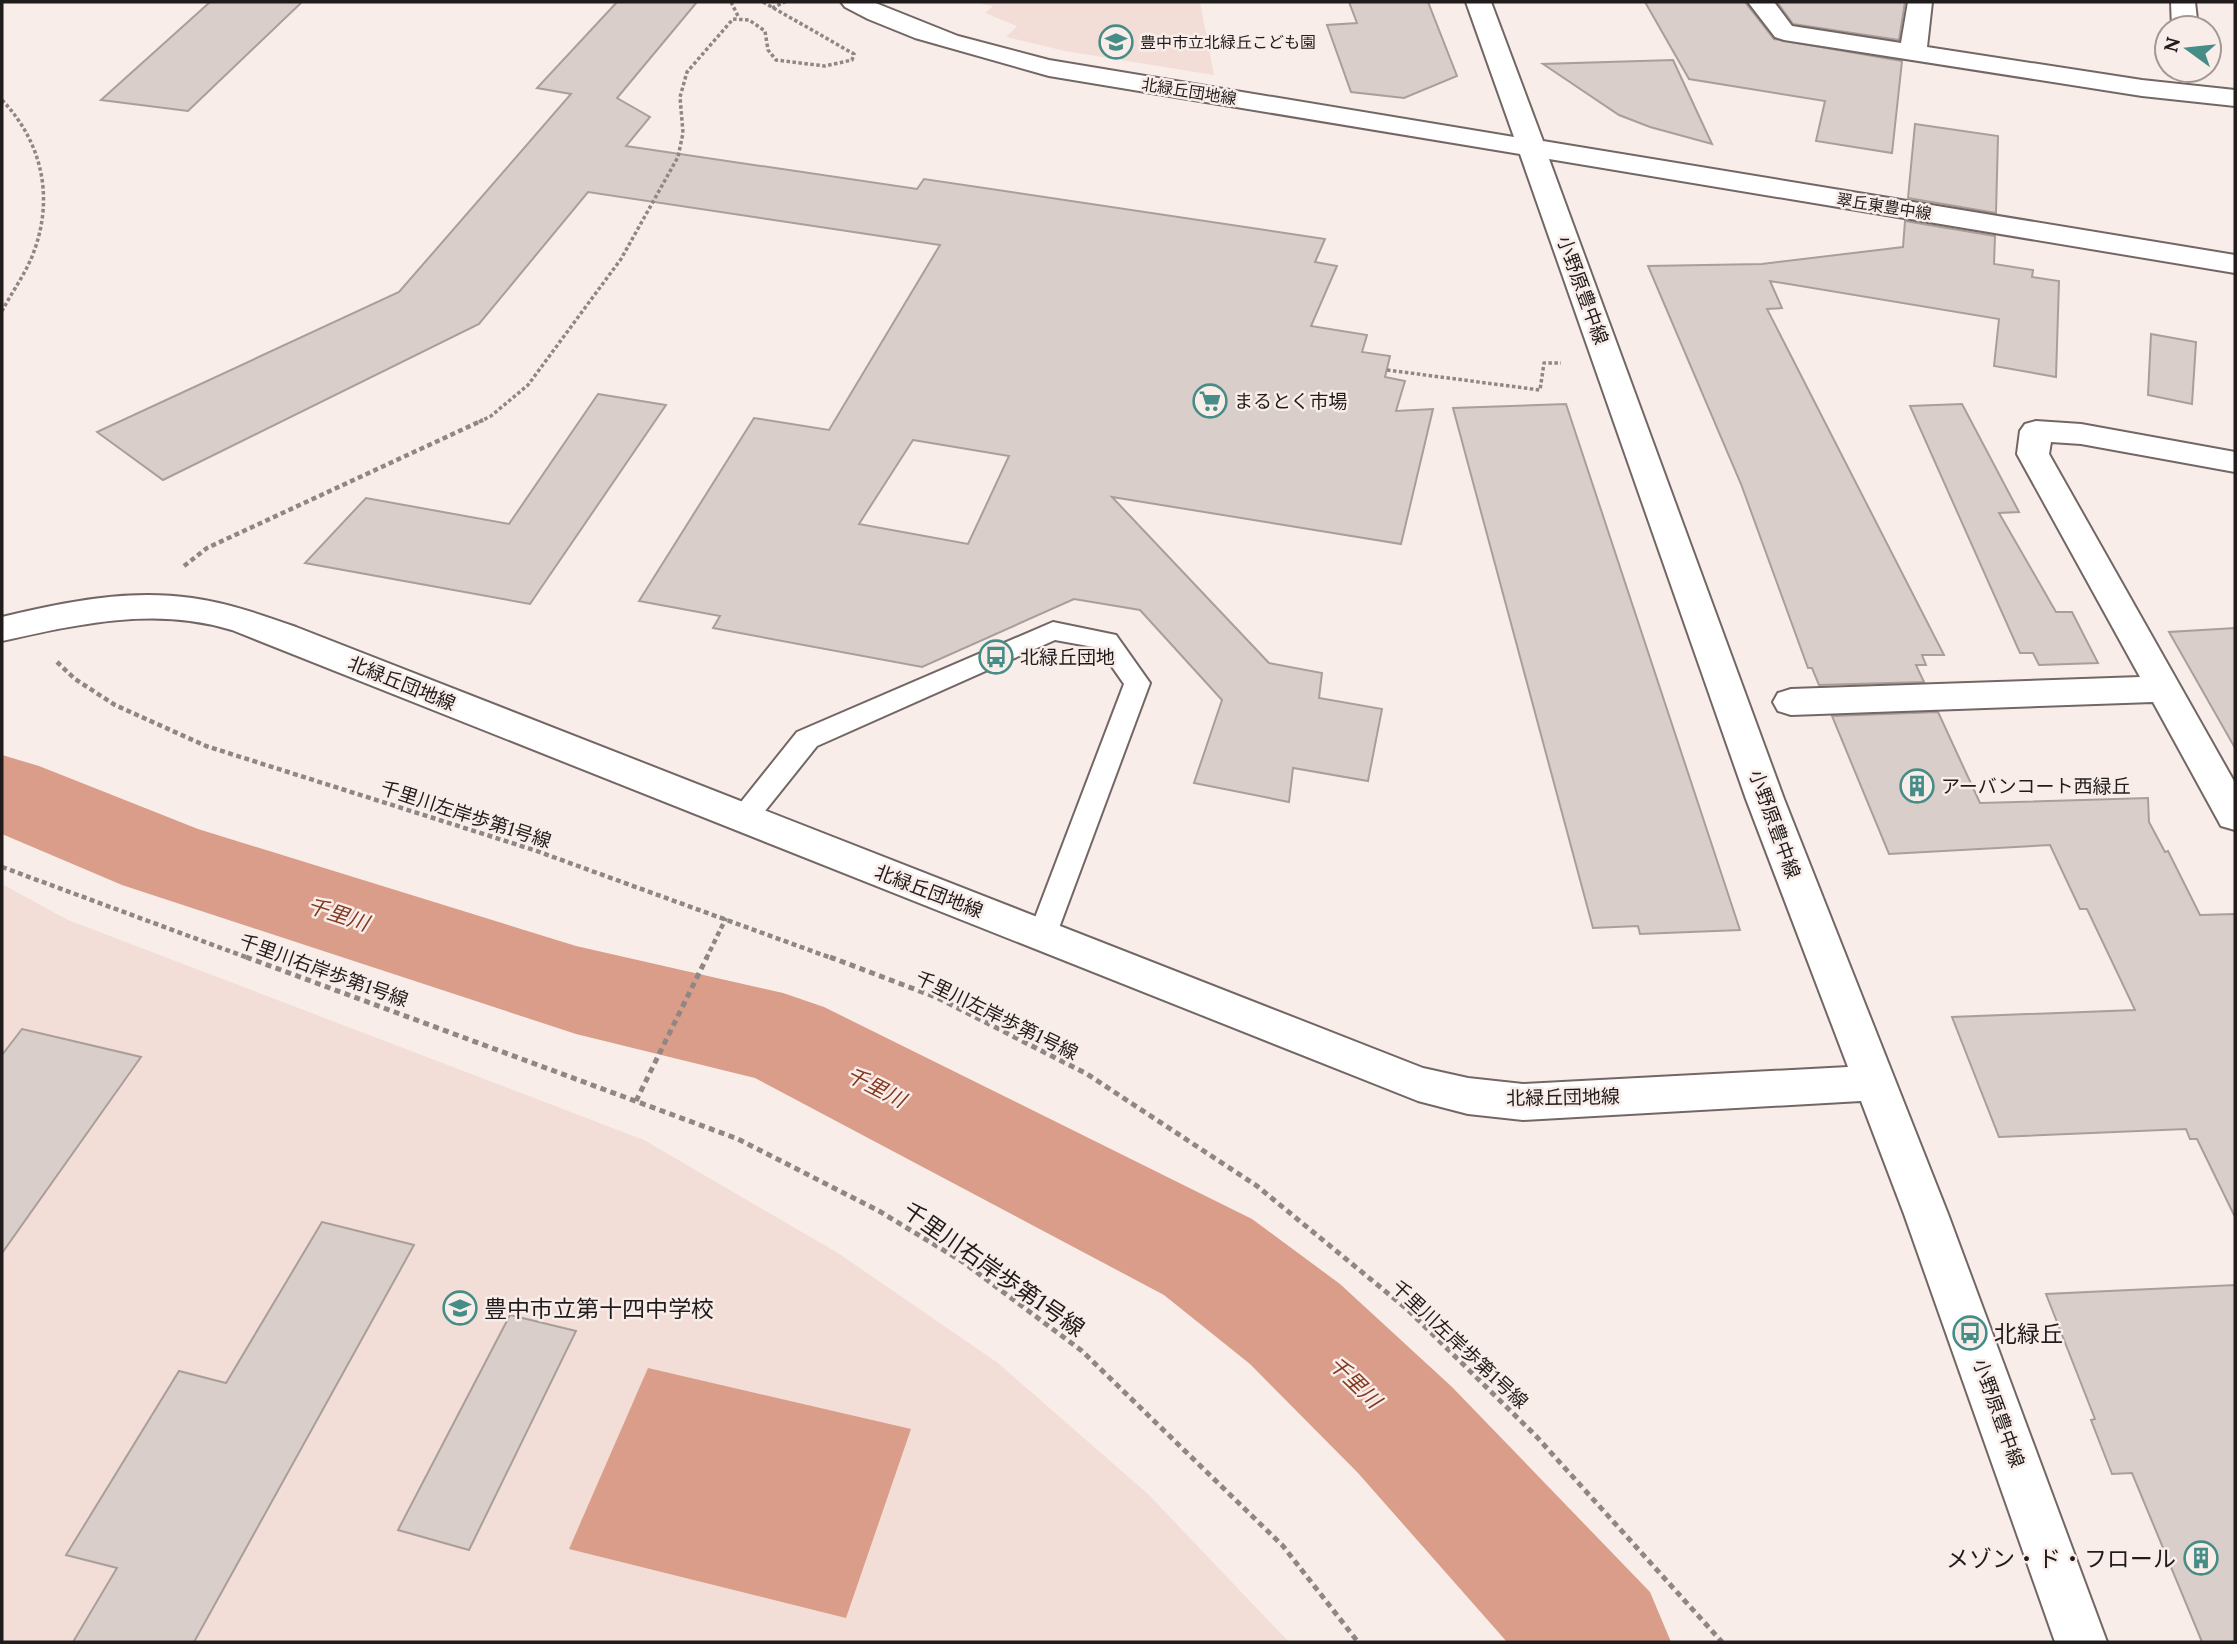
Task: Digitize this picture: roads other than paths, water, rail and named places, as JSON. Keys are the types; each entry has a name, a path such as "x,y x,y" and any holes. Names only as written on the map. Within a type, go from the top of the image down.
{"street":[{"name":"北緑丘団地線","path":"853,2 885,19 989,54 1049,68 1533,146"},
{"name":"小野原豊中線","path":"1479,2 1533,146 1760,786 1966,1321 2081,1642"},
{"path":"1761,2 1784,32 2142,88 2168,84"},
{"path":"1913,52 1920,2"},
{"path":"2195,84 2235,98"},
{"name":"翠丘東豊中線","path":"1533,146 2235,264"},
{"path":"2235,462 2081,434 2036,431 2033,454 2235,816"},
{"name":"北緑丘団地線","path":"9,627 94,608 175,608 220,614 283,635 1418,1084 1468,1096 1523,1102 1873,1083"},
{"path":"1791,702 2164,689"}],"lane":[{"path":"743,819 807,738 1053,631 1107,641 1137,683 1043,936"}],"waterway":[{"name":"千里川","path":"2,792 160,857 576,990 783,1039 1208,1257 1295,1324 1405,1430 1600,1642"}],"place":[{"name":"豊中市立北緑丘こども園","path":"1116,42"},
{"name":"まるとく市場","path":"1210,401"},
{"name":"北緑丘団地","path":"996,657"},
{"name":"アーバンコート西緑丘","path":"1917,786"},
{"name":"豊中市立第十四中学校","path":"460,1308"},
{"name":"北緑丘","path":"1970,1333"},
{"name":"メゾン・ド・フロール","path":"2201,1558"}]}
